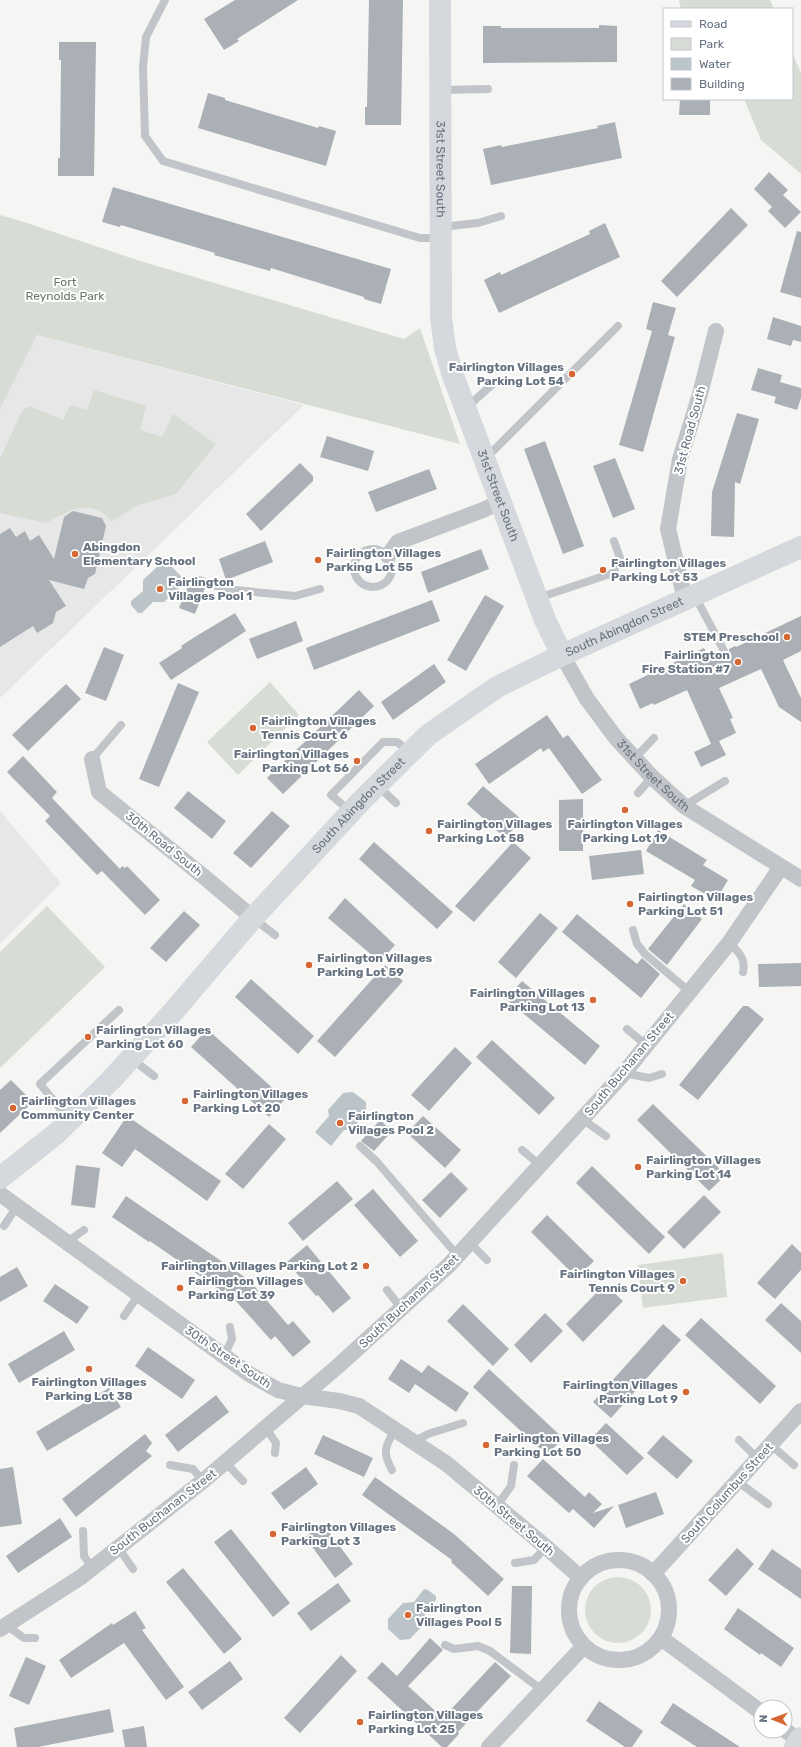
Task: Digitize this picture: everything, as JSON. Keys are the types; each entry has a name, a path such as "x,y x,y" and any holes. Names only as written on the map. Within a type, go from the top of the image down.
{"street":[{"name":"31st Street South","path":"440,0 441,317 445,348 484,460 537,599 562,655 587,699 616,738 652,777 684,806 781,868 801,879"},
{"name":"31st Road South","path":"690,597 668,528 680,459 700,394 716,331"},
{"path":"388,556 398,542 483,510 500,502"},
{"name":"South Abingdon Street","path":"0,1178 57,1134 111,1080 173,1012 253,918 351,812 428,735 497,687 562,655 801,547"},
{"name":"30th Road South","path":"92,759 99,792 204,876 253,918"},
{"name":"South Buchanan Street","path":"3,1627 92,1568 203,1481 337,1367 458,1256 469,1242 624,1073 729,943 781,868"},
{"name":"30th Street South","path":"0,1194 249,1374 278,1390 302,1396 339,1401 359,1406 395,1429 446,1464 581,1578"},
{"name":"South Columbus Street","path":"653,1574 801,1411"},
{"path":"617,1561 636,1564 653,1574 664,1590 668,1604 669,1613 666,1627 661,1638 648,1651 625,1660 611,1660 598,1656 584,1646 574,1632 570,1613 570,1601 574,1589 581,1578 599,1565 617,1561"},
{"path":"661,1638 753,1706"},
{"path":"490,1747 584,1646"}],"lane":[{"path":"165,0 146,37 144,67 145,136 163,161 420,238 501,216"},
{"path":"440,90 488,90"},
{"path":"484,460 618,326"},
{"path":"466,409 495,382"},
{"path":"537,599 613,573 620,558 614,541"},
{"path":"375,550 388,556 391,561 392,573 385,583 374,587 363,584 358,580 355,568 359,556 364,552 375,550"},
{"path":"200,580 225,589 295,596 320,589"},
{"path":"690,597 724,651"},
{"path":"92,759 121,725"},
{"path":"635,758 654,738"},
{"path":"351,812 331,795 383,742 397,742 410,752"},
{"path":"638,793 652,777"},
{"path":"684,806 725,780"},
{"path":"378,785 396,803"},
{"path":"253,918 276,935"},
{"path":"633,930 637,944 645,954 690,992"},
{"path":"729,943 740,954 745,965 743,972"},
{"path":"70,1120 40,1084 119,1010"},
{"path":"627,1029 646,1045"},
{"path":"131,1058 154,1076"},
{"path":"624,1073 649,1078 662,1074"},
{"path":"582,1119 606,1136"},
{"path":"360,1146 377,1162 458,1256"},
{"path":"522,1150 540,1165"},
{"path":"4,1226 17,1206"},
{"path":"67,1242 84,1230"},
{"path":"469,1242 487,1260"},
{"path":"386,1290 401,1308"},
{"path":"124,1316 139,1294"},
{"path":"224,1356 232,1339 230,1328"},
{"path":"413,1442 428,1434 463,1423"},
{"path":"266,1428 276,1443 275,1454"},
{"path":"392,1470 385,1458 385,1446 395,1429"},
{"path":"739,1440 758,1459"},
{"path":"771,1445 794,1465"},
{"path":"225,1462 243,1481"},
{"path":"170,1465 193,1469 203,1481"},
{"path":"497,1506 511,1486 514,1465"},
{"path":"737,1481 768,1504"},
{"path":"83,1532 84,1556 92,1568"},
{"path":"118,1547 133,1569"},
{"path":"515,1563 534,1560 546,1547"},
{"path":"3,1627 24,1638 35,1638"},
{"path":"445,1646 454,1649 478,1646 490,1651 542,1690"}],"shaded area":[{"name":"Abingdon Elementary School","path":"37,335 304,405 0,698 0,409"},
{"path":"0,811 61,883 0,944"}],"green space":[{"path":"679,0 770,0 774,8 681,8"},
{"path":"793,54 801,73 801,174 761,140 744,100 793,100"},
{"name":"Fort Reynolds Park","path":"0,215 137,260 404,339 420,328 460,444 37,335 0,409"},
{"path":"94,390 146,406 140,430 162,437 173,414 216,444 176,494 138,505 112,521 100,511 86,508 72,510 46,523 0,513 0,459 22,411 29,406 63,420 70,405 87,410"},
{"name":"Fairlington Villages Tennis Court 6","path":"270,682 299,715 238,775 207,742"},
{"path":"47,906 105,967 0,1068 0,952"},
{"name":"Fairlington Villages Tennis Court 9","path":"723,1253 727,1297 643,1308 638,1265"},
{"path":"618,1577 631,1580 641,1587 648,1597 651,1610 648,1623 641,1633 631,1640 618,1643 605,1640 595,1633 588,1623 585,1610 588,1597 595,1587 605,1580"}],"water":[{"name":"Fairlington Villages Pool 1","path":"159,565 170,565 181,576 180,587 164,602 153,602 142,613 138,613 131,605 131,601 143,591 143,580"},
{"name":"Fairlington Villages Pool 2","path":"353,1092 366,1102 366,1113 351,1130 344,1130 331,1146 315,1132 329,1116 328,1110 343,1093"},
{"name":"Fairlington Villages Pool 5","path":"424,1589 436,1596 436,1600 425,1612 425,1623 410,1639 400,1640 388,1629 388,1619 403,1603 414,1602"}],"building":[{"path":"235,0 298,0 237,39 239,41 224,50 204,19"},
{"path":"369,0 403,0 401,125 365,125 365,107 367,107"},
{"path":"599,25 617,26 617,62 483,63 483,26 501,26 501,28 599,28"},
{"path":"59,42 96,42 94,176 58,176 58,158 60,158 61,60 59,60"},
{"path":"208,93 225,98 225,100 318,128 319,126 336,131 326,166 198,128"},
{"path":"680,100 710,100 710,115 679,115"},
{"path":"615,122 622,158 491,185 483,149 501,145 502,147 598,128 597,126"},
{"path":"769,172 788,190 783,195 801,212 785,228 768,211 772,207 754,189"},
{"path":"113,187 391,269 381,304 364,299 364,297 271,268 270,271 214,255 215,253 121,225 120,227 102,222"},
{"path":"731,208 748,225 677,297 661,281"},
{"path":"605,223 620,257 499,313 484,280 500,272 501,275 590,234 589,231"},
{"path":"797,231 801,232 801,298 780,292"},
{"path":"653,302 676,308 668,335 675,337 643,452 619,445 652,331 646,329"},
{"path":"773,317 801,326 801,342 793,340 791,346 767,339"},
{"path":"758,368 782,375 780,382 801,388 801,398 797,410 774,403 776,397 751,390"},
{"path":"737,413 759,419 740,484 735,482 734,537 711,536 712,492"},
{"path":"327,436 374,451 368,471 320,457"},
{"path":"545,441 584,546 563,554 524,449"},
{"path":"615,458 635,509 613,518 593,466"},
{"path":"300,463 313,476 313,481 261,531 246,514"},
{"path":"429,469 437,489 376,512 368,492"},
{"path":"73,511 102,518 106,526 95,574 88,578 84,589 49,580 66,606 56,612 53,623 37,633 33,626 0,647 0,534 10,528 16,537 25,531 30,541 39,535 54,559 64,517"},
{"path":"265,541 273,562 226,580 219,559"},
{"path":"481,549 489,569 428,593 421,572"},
{"path":"190,581 205,588 195,614 179,608"},
{"path":"485,595 504,606 466,671 447,660"},
{"path":"432,600 440,621 314,670 306,648"},
{"path":"235,613 246,631 171,680 159,663 182,648 181,646"},
{"path":"801,616 801,651 783,660 801,698 801,722 779,707 761,669 719,688 733,718 730,719 736,733 719,741 726,755 701,767 694,752 711,744 687,690 654,705 653,703 640,709 629,684 704,648 709,658 719,654 721,656 726,656 729,654 729,649"},
{"path":"296,621 303,641 257,659 249,639"},
{"path":"104,647 124,655 106,701 85,693"},
{"path":"434,664 446,682 393,720 381,702"},
{"path":"178,683 199,692 159,787 139,779"},
{"path":"66,684 81,699 28,751 12,735"},
{"path":"359,690 374,706 283,794 267,778"},
{"path":"547,715 563,738 568,735 602,780 582,794 549,748 543,752 541,748 489,784 475,764"},
{"path":"23,756 57,792 52,798 120,869 122,866 125,868 127,866 160,900 145,915 102,871 97,875 45,821 50,816 7,772"},
{"path":"483,786 522,820 505,838 467,804"},
{"path":"188,791 226,821 212,839 174,808"},
{"path":"583,799 583,851 559,851 559,800"},
{"path":"272,811 290,826 251,868 233,853"},
{"path":"658,830 707,860 703,865 728,880 716,900 691,886 695,880 646,851"},
{"path":"374,842 453,912 437,929 359,859"},
{"path":"513,842 531,858 474,922 455,906"},
{"path":"641,850 644,874 592,880 589,856"},
{"path":"345,898 395,945 380,962 328,918"},
{"path":"684,904 702,919 667,965 648,949"},
{"path":"184,911 200,925 166,962 150,948"},
{"path":"540,913 558,928 516,978 498,962"},
{"path":"577,914 637,964 642,958 660,974 641,998 562,932"},
{"path":"801,963 801,986 759,987 758,964"},
{"path":"385,965 403,981 335,1057 317,1041"},
{"path":"251,979 314,1036 298,1054 235,997"},
{"path":"522,981 600,1046 585,1065 506,999"},
{"path":"743,1006 748,1006 764,1019 698,1100 679,1085"},
{"path":"207,1029 285,1099 269,1117 191,1047"},
{"path":"492,1040 555,1098 539,1115 476,1057"},
{"path":"455,1047 472,1063 429,1111 411,1095"},
{"name":"Fairlington Villages Community Center","path":"11,1080 33,1102 0,1133 0,1090"},
{"path":"653,1104 726,1175 709,1191 637,1120"},
{"path":"127,1116 221,1181 207,1201 135,1149 122,1167 102,1153"},
{"path":"423,1116 461,1150 445,1168 407,1133"},
{"path":"380,1120 392,1131 374,1151 361,1141"},
{"path":"269,1124 286,1139 243,1189 225,1174"},
{"path":"76,1165 100,1168 95,1208 71,1205"},
{"path":"592,1166 665,1237 649,1254 576,1183"},
{"path":"451,1172 468,1189 440,1218 422,1200"},
{"path":"337,1181 353,1199 303,1241 288,1223"},
{"path":"373,1189 418,1241 400,1257 354,1205"},
{"path":"704,1195 721,1212 684,1249 667,1232"},
{"path":"126,1196 249,1280 288,1325 293,1321 311,1342 293,1357 275,1336 271,1340 225,1289 223,1292 150,1241 149,1242 112,1217"},
{"path":"547,1215 594,1261 577,1278 531,1232"},
{"path":"792,1244 801,1253 801,1270 775,1299 757,1283"},
{"path":"307,1245 351,1298 333,1313 318,1295 316,1296 287,1262"},
{"path":"17,1267 28,1286 0,1302 0,1277"},
{"path":"55,1284 89,1307 77,1324 43,1301"},
{"path":"605,1284 623,1301 583,1342 566,1324"},
{"path":"781,1303 801,1321 801,1353 765,1320"},
{"path":"463,1304 509,1349 493,1366 447,1321"},
{"path":"545,1313 563,1331 531,1363 514,1345"},
{"path":"701,1318 776,1386 760,1404 685,1335"},
{"path":"663,1324 681,1340 611,1418 593,1402"},
{"path":"64,1331 75,1350 19,1383 8,1364"},
{"path":"148,1347 195,1380 182,1399 135,1366"},
{"path":"401,1359 422,1373 428,1365 469,1393 456,1412 415,1384 409,1393 388,1379"},
{"path":"489,1369 563,1438 547,1455 473,1387"},
{"path":"109,1388 121,1407 47,1451 36,1432"},
{"path":"216,1395 229,1412 178,1452 165,1435"},
{"path":"606,1423 644,1458 627,1475 590,1440"},
{"path":"145,1434 152,1443 146,1451 152,1456 76,1517 62,1499"},
{"path":"323,1435 373,1458 364,1477 314,1454"},
{"path":"663,1435 693,1461 677,1479 647,1453"},
{"path":"543,1459 585,1497 589,1492 602,1504 593,1513 614,1506 594,1528 573,1509 569,1513 527,1476"},
{"path":"13,1467 22,1524 0,1527 0,1469"},
{"path":"306,1467 318,1484 284,1510 271,1493"},
{"path":"375,1477 454,1534 504,1579 488,1596 451,1562 452,1560 362,1495"},
{"path":"656,1492 664,1514 626,1528 618,1505"},
{"path":"60,1518 72,1537 18,1573 6,1556"},
{"path":"323,1524 353,1564 335,1578 305,1537"},
{"path":"231,1529 290,1603 273,1617 214,1542"},
{"path":"737,1548 754,1564 726,1596 708,1580"},
{"path":"772,1549 801,1569 801,1599 758,1569"},
{"path":"183,1568 242,1639 224,1654 166,1582"},
{"path":"338,1583 351,1601 311,1631 297,1613"},
{"path":"512,1586 532,1586 531,1654 510,1653"},
{"path":"738,1608 794,1648 781,1667 761,1653 760,1655 724,1629"},
{"path":"135,1611 146,1628 142,1630 184,1687 166,1700 124,1643 71,1678 59,1660 112,1623 113,1625"},
{"path":"430,1638 443,1650 408,1686 443,1718 495,1662 511,1676 458,1732 459,1734 447,1747 442,1747 367,1678 382,1662 397,1676"},
{"path":"341,1655 357,1671 300,1733 284,1718"},
{"path":"26,1657 46,1666 29,1705 9,1696"},
{"path":"230,1661 243,1679 202,1710 188,1692"},
{"path":"599,1701 643,1731 632,1747 625,1747 586,1721"},
{"path":"673,1703 740,1747 697,1747 660,1723"},
{"path":"110,1709 114,1732 38,1747 17,1747 14,1728"},
{"path":"144,1726 147,1747 125,1747 122,1730"}],"place":[{"name":"Fairlington Villages Parking Lot 54","path":"572,374"},
{"name":"Abingdon Elementary School","path":"75,554"},
{"name":"Fairlington Villages Parking Lot 55","path":"318,560"},
{"name":"Fairlington Villages Parking Lot 53","path":"603,570"},
{"name":"Fairlington Villages Pool 1","path":"160,589"},
{"name":"STEM Preschool","path":"787,637"},
{"name":"Fairlington Fire Station #7","path":"738,662"},
{"name":"Fairlington Villages Tennis Court 6","path":"253,728"},
{"name":"Fairlington Villages Parking Lot 56","path":"357,761"},
{"name":"Fairlington Villages Parking Lot 19","path":"625,810"},
{"name":"Fairlington Villages Parking Lot 58","path":"429,831"},
{"name":"Fairlington Villages Parking Lot 51","path":"630,904"},
{"name":"Fairlington Villages Parking Lot 59","path":"309,965"},
{"name":"Fairlington Villages Parking Lot 13","path":"593,1000"},
{"name":"Fairlington Villages Parking Lot 60","path":"88,1037"},
{"name":"Fairlington Villages Parking Lot 20","path":"185,1101"},
{"name":"Fairlington Villages Community Center","path":"13,1108"},
{"name":"Fairlington Villages Pool 2","path":"340,1123"},
{"name":"Fairlington Villages Parking Lot 14","path":"638,1167"},
{"name":"Fairlington Villages Parking Lot 2","path":"366,1266"},
{"name":"Fairlington Villages Tennis Court 9","path":"683,1281"},
{"name":"Fairlington Villages Parking Lot 39","path":"180,1288"},
{"name":"Fairlington Villages Parking Lot 38","path":"89,1369"},
{"name":"Fairlington Villages Parking Lot 9","path":"686,1392"},
{"name":"Fairlington Villages Parking Lot 50","path":"486,1445"},
{"name":"Fairlington Villages Parking Lot 3","path":"273,1534"},
{"name":"Fairlington Villages Pool 5","path":"408,1615"},
{"name":"Fairlington Villages Parking Lot 25","path":"360,1722"}]}
